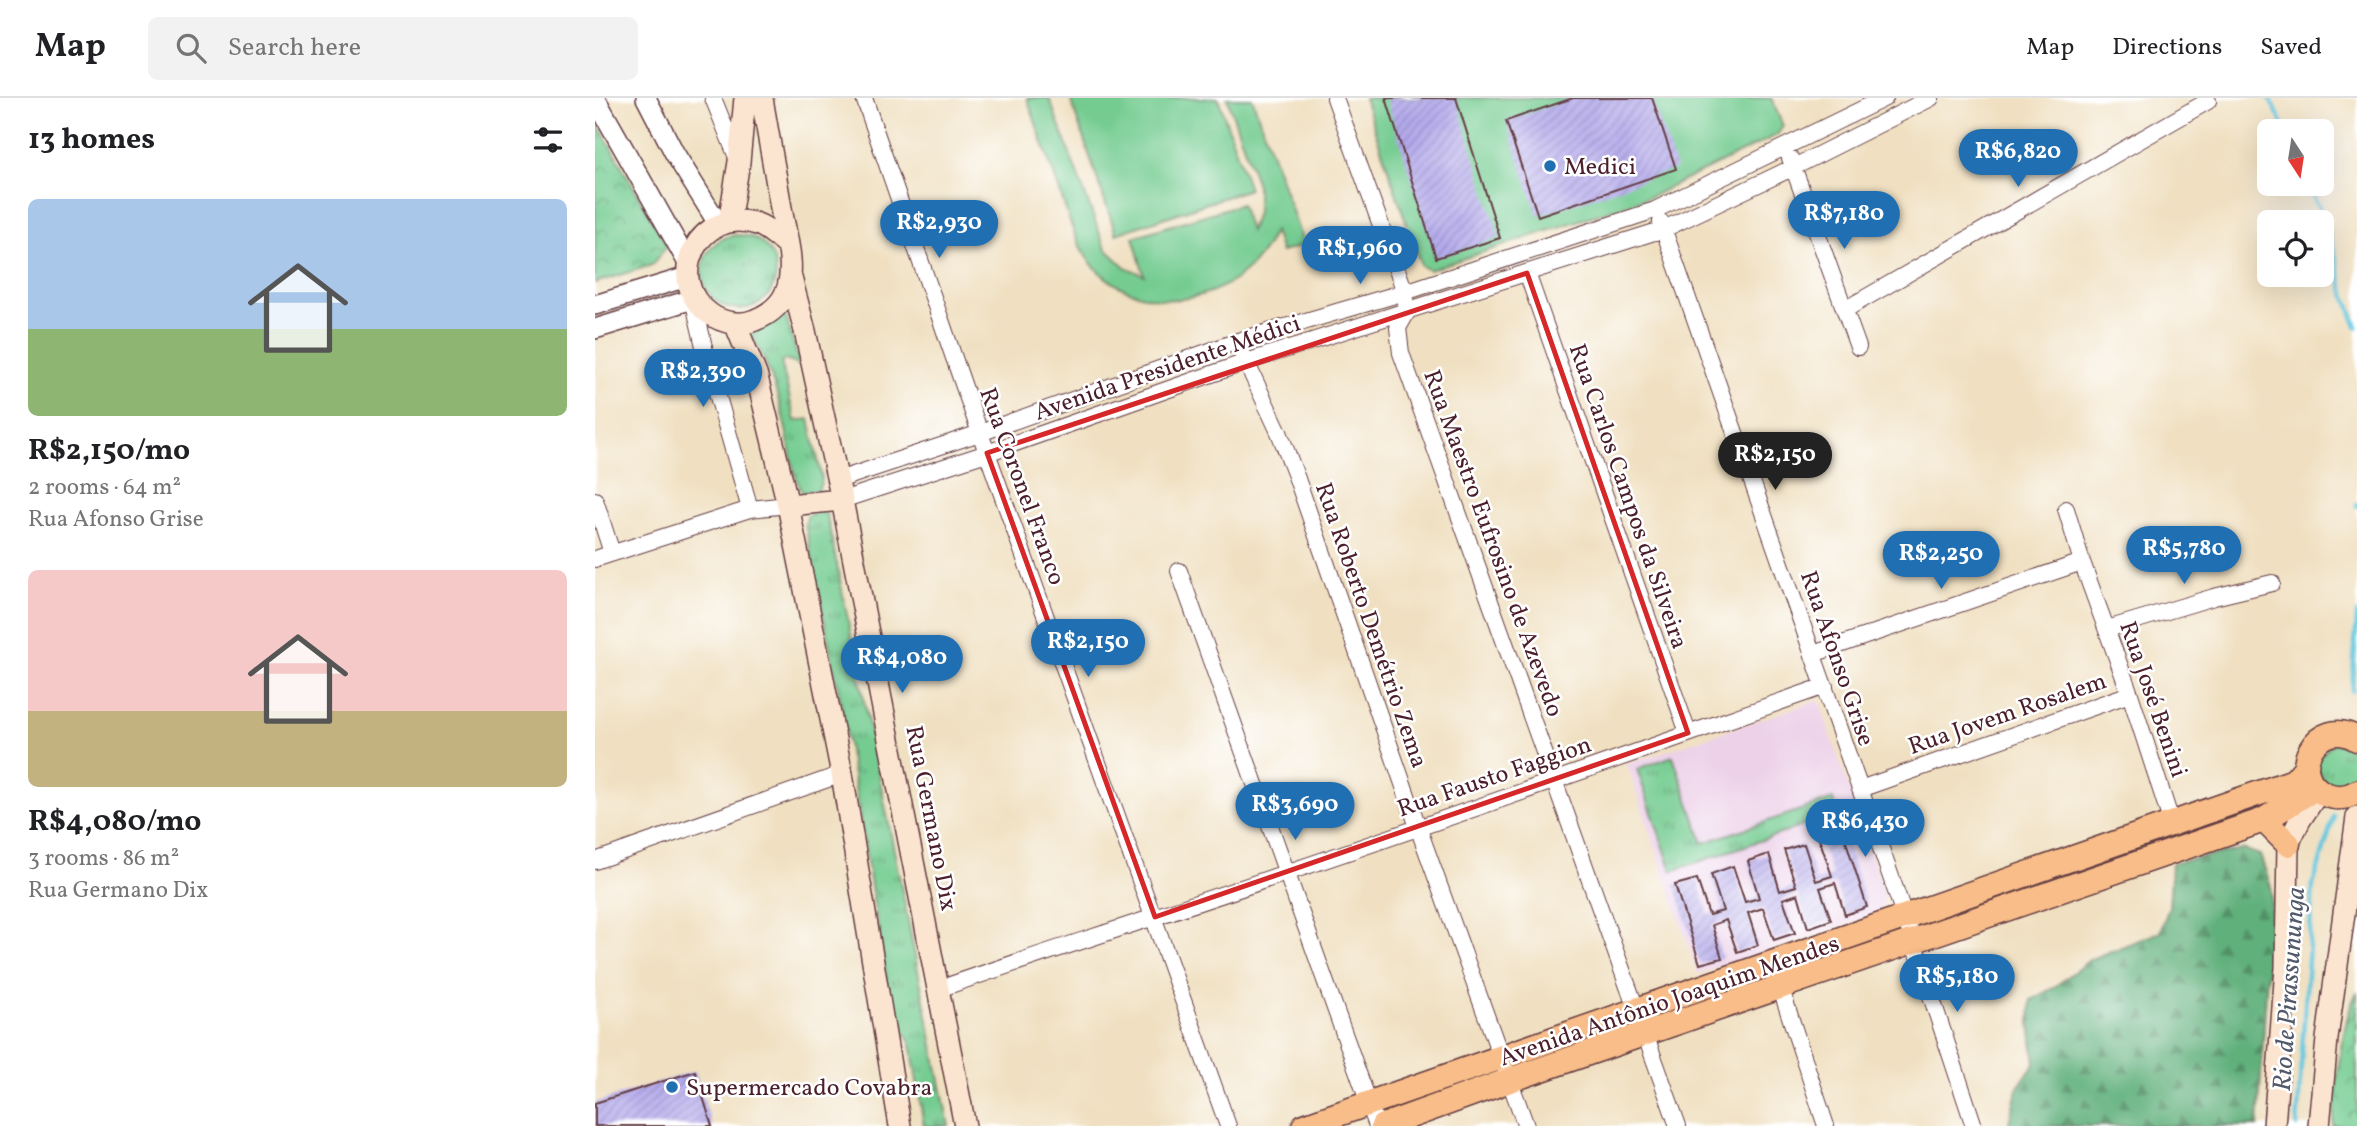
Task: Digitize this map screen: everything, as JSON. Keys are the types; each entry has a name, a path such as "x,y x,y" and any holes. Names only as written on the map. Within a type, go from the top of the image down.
{"main road":[{"path":"724,223 739,162 745,98"},
{"path":"762,98 787,245 790,274 787,290 773,310 752,322 735,323 710,315 693,299 688,270 694,247 704,234 724,223 744,221 759,225 787,245"},
{"name":"Rua Germano Dix","path":"790,274 840,490 965,1126"},
{"path":"735,323 757,377 788,505 842,774 900,1126"},
{"path":"788,505 840,490"},
{"path":"2274,1126 2286,968 2288,844 2300,820 2313,782 2307,756 2312,746 2320,738 2341,733 2357,738"},
{"name":"Avenida Antônio Joaquim Mendes","path":"1640,1022 1781,988 1909,929 2172,824 2294,782 2313,782"},
{"path":"2313,782 2339,798 2357,792"},
{"name":"Avenida Antônio Joaquim Mendes","path":"1383,1126 1506,1069 1640,1022 1773,964 1909,929 2264,820 2313,782"},
{"path":"2319,1126 2327,1039 2357,817"},
{"path":"2264,820 2288,844"},
{"name":"Avenida Antônio Joaquim Mendes","path":"1304,1126 1369,1102 1506,1069"}],"street":[{"path":"595,98 688,270 595,305"},
{"path":"646,98 675,154 724,223"},
{"path":"713,98 739,162"},
{"name":"Rua Coronel Franco","path":"864,98 987,453 1228,1126"},
{"name":"Rua Maestro Eufrosino de Azevedo","path":"1335,98 1405,292 1407,312 1398,328 1401,353 1678,1126"},
{"name":"Avenida Presidente Médici","path":"840,490 980,433 1238,341 1405,292 1655,210 1885,98"},
{"name":"Avenida Presidente Médici","path":"840,490 987,453 1246,362 1664,229 1794,167 1920,100"},
{"path":"1846,309 2208,101"},
{"path":"1786,148 1858,346"},
{"path":"1716,182 1724,201"},
{"name":"Rua Afonso Grise","path":"1655,210 1825,686 1973,1123"},
{"name":"Rua Carlos Campos da Silveira","path":"1527,273 1688,733"},
{"path":"595,329 693,299 750,509"},
{"name":"Rua Roberto Demétrio Zema","path":"1238,341 1297,476 1418,827 1526,1126"},
{"path":"1116,385 1123,406"},
{"path":"595,500 612,553"},
{"path":"595,559 750,509 788,505"},
{"name":"Rua José Benini","path":"2066,509 2172,824"},
{"path":"1813,654 2082,562"},
{"path":"1179,571 1377,1126"},
{"path":"2107,629 2272,583"},
{"name":"Rua Fausto Faggion","path":"939,989 1825,686"},
{"name":"Rua Jovem Rosalem","path":"1860,789 2130,694"},
{"path":"595,861 842,774"},
{"path":"1773,964 1826,1126"}],"highlighted area":[{"path":"1527,273 1688,733 1155,917 987,453"}],"shaded area":[{"path":"1819,700 1885,896 1880,914 1698,974 1627,764"}],"green space":[{"path":"1027,98 1049,98 1105,248 1125,267 1144,275 1133,237 1241,204 1250,231 1257,212 1257,185 1227,98 1252,98 1304,245 1281,252 1274,231 1254,263 1245,272 1225,286 1183,299 1148,297 1115,284 1089,260 1079,244"},
{"path":"1070,98 1218,98 1249,189 1116,234"},
{"name":"Medici","path":"1364,98 1771,98 1783,126 1777,135 1650,197 1429,270 1421,266"},
{"path":"595,119 667,246 652,265 595,283"},
{"path":"739,235 753,238 765,246 773,258 776,272 773,286 765,298 753,306 739,309 725,306 713,298 705,286 702,272 705,258 713,246 725,238"},
{"path":"785,314 800,365 785,360 781,362 795,421 809,419 822,479 818,491 802,492 773,382 749,332"},
{"path":"821,511 827,515 949,1126 924,1126 911,1044 896,1026 891,1008 842,708 805,524 808,515"},
{"path":"2333,743 2357,750 2357,780 2349,786 2327,784 2318,773 2318,758"},
{"path":"1673,756 1703,843 1833,799 1838,814 1672,871 1637,769"},
{"path":"2243,849 2260,855 2272,890 2258,1126 2008,1126 2018,1087 2035,1064 2030,1023 2031,1000 2053,988 2091,959 2160,932 2169,907 2172,863"},
{"path":"2357,992 2357,1126 2333,1126 2346,1022"}],"building":[{"path":"1386,98 1456,98 1500,238 1436,258"},
{"path":"1573,98 1652,98 1676,169 1538,216 1506,121"},
{"path":"1842,829 1867,907 1845,915 1835,883 1820,888 1831,920 1808,928 1798,894 1783,899 1795,933 1774,940 1763,908 1748,913 1758,945 1737,952 1726,920 1712,925 1722,958 1700,964 1675,885 1697,879 1709,915 1723,911 1711,874 1733,866 1745,902 1759,898 1748,861 1769,854 1780,891 1796,886 1784,850 1804,844 1816,881 1832,876 1819,838"},
{"name":"Supermercado Covabra","path":"695,1071 712,1126 595,1126 595,1103"}],"waterway":[{"path":"2269,98 2280,119"},
{"path":"2313,196 2323,215 2343,289 2357,327"},
{"path":"2352,691 2357,614"},
{"name":"Rio de Pirassununga","path":"2297,1126 2313,885 2334,816"}],"place":[{"name":"Medici","path":"1550,166"},
{"name":"Supermercado Covabra","path":"672,1087"}]}
